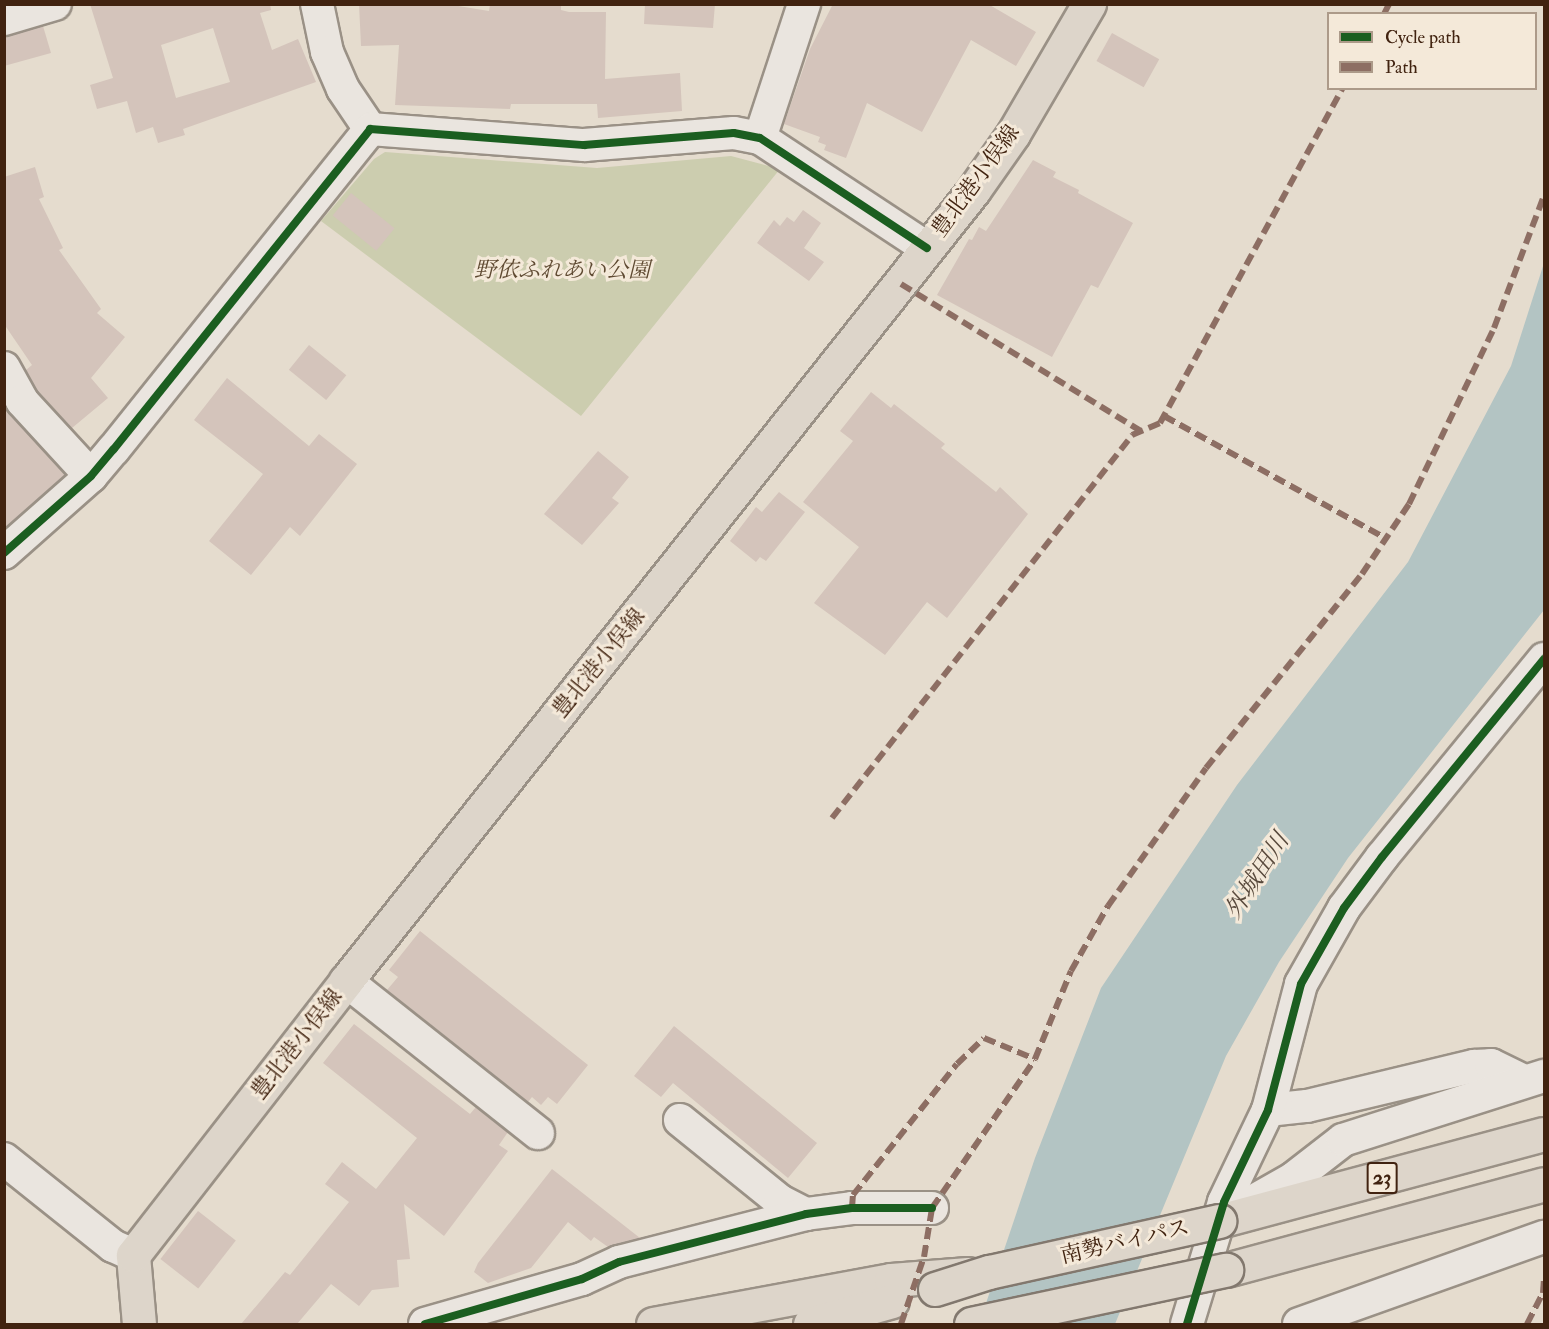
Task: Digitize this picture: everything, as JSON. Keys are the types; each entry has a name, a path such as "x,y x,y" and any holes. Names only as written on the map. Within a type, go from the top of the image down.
{"main road":[{"name":"豊北港小俣線","path":"133,1255 346,981 927,248 1013,134 1089,4"},
{"name":"南勢バイパス","path":"810,1324 989,1272 1219,1221 1545,1134"},
{"name":"南勢バイパス","path":"977,1323 1226,1270 1545,1184"},
{"path":"133,1255 139,1324"},
{"path":"653,1324 891,1280 989,1272"}],"street":[{"path":"4,19 55,4"},
{"path":"317,4 327,52 343,89 370,129"},
{"path":"760,138 804,4"},
{"path":"370,129 584,145 734,133 760,138 927,248"},
{"path":"4,553 91,476 370,129"},
{"path":"5,374 22,401 91,476"},
{"path":"1186,1324 1224,1202 1268,1110 1301,984 1344,908 1545,658"},
{"path":"346,981 538,1133"},
{"path":"1268,1110 1307,1106 1474,1066 1491,1065 1534,1078"},
{"path":"1219,1221 1294,1178 1343,1140 1534,1078"},
{"path":"680,1120 780,1201 806,1214"},
{"path":"4,1159 113,1246 133,1255"},
{"path":"425,1324 582,1280 619,1262 806,1214 852,1208 932,1208"},
{"path":"1299,1324 1545,1237"}],"green space":[{"name":"野依ふれあい公園","path":"385,152 597,168 731,156 780,169 581,416 321,221 374,159"}],"water":[{"name":"外城田川","path":"1544,263 1544,610 1348,858 1279,962 1226,1056 1115,1324 979,1324 1035,1158 1101,988 1237,785 1408,562 1511,366"}],"building":[{"path":"90,4 270,4 271,10 260,13 272,50 298,39 316,82 183,129 185,135 158,143 153,127 136,133 127,101 97,109 90,85 113,78","holes":["213,28 230,82 176,98 161,45"]},
{"path":"359,4 446,4 489,11 490,4 561,4 561,10 569,12 606,12 605,79 680,73 682,111 598,118 597,104 511,104 510,109 395,105 399,45 361,46"},
{"path":"645,4 715,4 713,28 644,24"},
{"path":"833,4 988,4 1036,32 1016,66 971,40 922,132 867,103 846,158 824,150 826,145 818,142 820,137 784,124 810,49"},
{"path":"43,26 51,53 4,66 4,36"},
{"path":"1112,33 1159,59 1144,87 1096,61"},
{"path":"1033,160 1056,172 1053,177 1079,190 1078,193 1133,223 1098,288 1091,285 1052,357 937,295 969,239 972,240 979,227 986,231"},
{"path":"35,167 44,197 39,199 63,248 59,250 101,309 97,313 125,337 91,378 108,398 72,428 37,390 26,370 32,365 4,324 4,177"},
{"path":"351,193 395,228 376,251 333,216"},
{"path":"803,210 821,223 804,248 824,262 809,281 757,243 774,220 780,226 787,217 794,222"},
{"path":"309,345 346,375 326,400 289,370"},
{"path":"227,378 309,446 319,434 357,464 300,536 290,527 251,575 209,541 263,474 194,420"},
{"path":"871,392 891,408 894,404 945,444 941,448 996,492 1000,487 1028,514 947,618 927,602 885,655 814,603 859,547 803,502 853,441 840,431"},
{"path":"4,406 65,475 4,529"},
{"path":"598,451 629,477 612,498 619,503 582,545 544,514"},
{"path":"779,492 805,512 766,561 760,557 756,562 730,541 756,507 762,512"},
{"path":"420,931 588,1065 557,1104 548,1097 541,1105 532,1097 528,1102 387,990 398,977 389,970"},
{"path":"354,1024 470,1114 476,1107 508,1132 499,1145 508,1151 444,1236 404,1204 410,1259 397,1260 399,1287 372,1290 359,1306 331,1284 297,1324 241,1324 285,1272 290,1275 349,1202 325,1184 342,1162 376,1189 417,1138 323,1063"},
{"path":"674,1026 817,1143 788,1178 673,1083 661,1097 634,1076"},
{"path":"552,1169 640,1238 608,1247 594,1237 591,1241 568,1222 531,1268 488,1283 474,1272 478,1263"},
{"path":"198,1211 236,1241 198,1289 160,1259"}],"marked path":[{"path":"1385,12 1389,4"},
{"path":"832,818 1132,435 1160,423 1342,90"},
{"path":"901,1324 924,1257 932,1208 1035,1059 1071,971 1108,906 1206,768 1362,574 1409,504 1494,328 1544,196"},
{"path":"901,284 1141,431"},
{"path":"1164,416 1387,539"},
{"path":"852,1208 853,1195 957,1064 984,1038 1035,1059"},
{"path":"1527,1324 1543,1293 1544,1280"}],"cycle path":[{"path":"4,553 91,476 370,129 584,145 734,133 760,138 927,248"},
{"path":"1187,1324 1224,1202 1268,1110 1301,984 1344,908 1382,857 1544,659"},
{"path":"425,1324 582,1279 619,1262 806,1214 852,1208 932,1208"}]}
